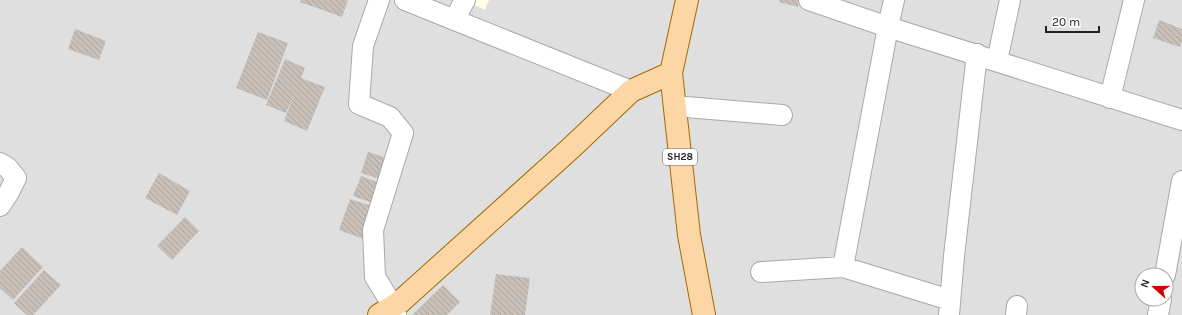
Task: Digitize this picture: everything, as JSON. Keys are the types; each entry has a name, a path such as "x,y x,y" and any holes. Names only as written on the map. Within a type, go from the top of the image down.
{"main road":[{"name":"SH28","path":"687,0 671,73 689,235 704,315"},
{"path":"389,312 571,148 631,91 671,73"}],"street":[{"path":"379,0 363,46 359,104 390,117 403,133 373,230 375,277 389,312"},
{"path":"404,0 631,91"},
{"path":"454,20 465,0"},
{"path":"809,0 888,27 1182,120"},
{"path":"843,267 894,0"},
{"path":"997,61 1010,0"},
{"path":"1110,98 1134,0"},
{"path":"761,272 843,267 949,308 977,54"},
{"path":"674,106 782,115"},
{"path":"0,163 8,168 16,178 0,206"},
{"path":"1166,267 1182,181"}],"shaded area":[{"path":"0,0 1182,0 1182,315 0,315"},
{"path":"464,0 489,0 485,10"}],"building":[{"path":"301,0 348,0 342,17 300,2"},
{"path":"780,0 799,0 798,7 779,2"},
{"path":"1159,20 1182,29 1182,41 1180,47 1153,38"},
{"path":"75,29 106,41 99,60 68,49"},
{"path":"258,32 288,43 267,100 236,88"},
{"path":"285,59 305,68 301,78 325,87 307,131 284,121 295,93 286,113 266,105"},
{"path":"368,152 390,159 383,180 361,173"},
{"path":"159,173 190,191 177,215 145,198"},
{"path":"361,176 385,185 378,205 353,196"},
{"path":"350,199 381,209 369,241 339,230"},
{"path":"185,217 199,231 172,260 157,246"},
{"path":"22,247 43,267 13,300 0,288 0,271"},
{"path":"44,270 61,285 33,315 27,315 14,303"},
{"path":"496,274 530,278 525,315 490,315"},
{"path":"443,285 460,302 447,315 412,315"}]}
